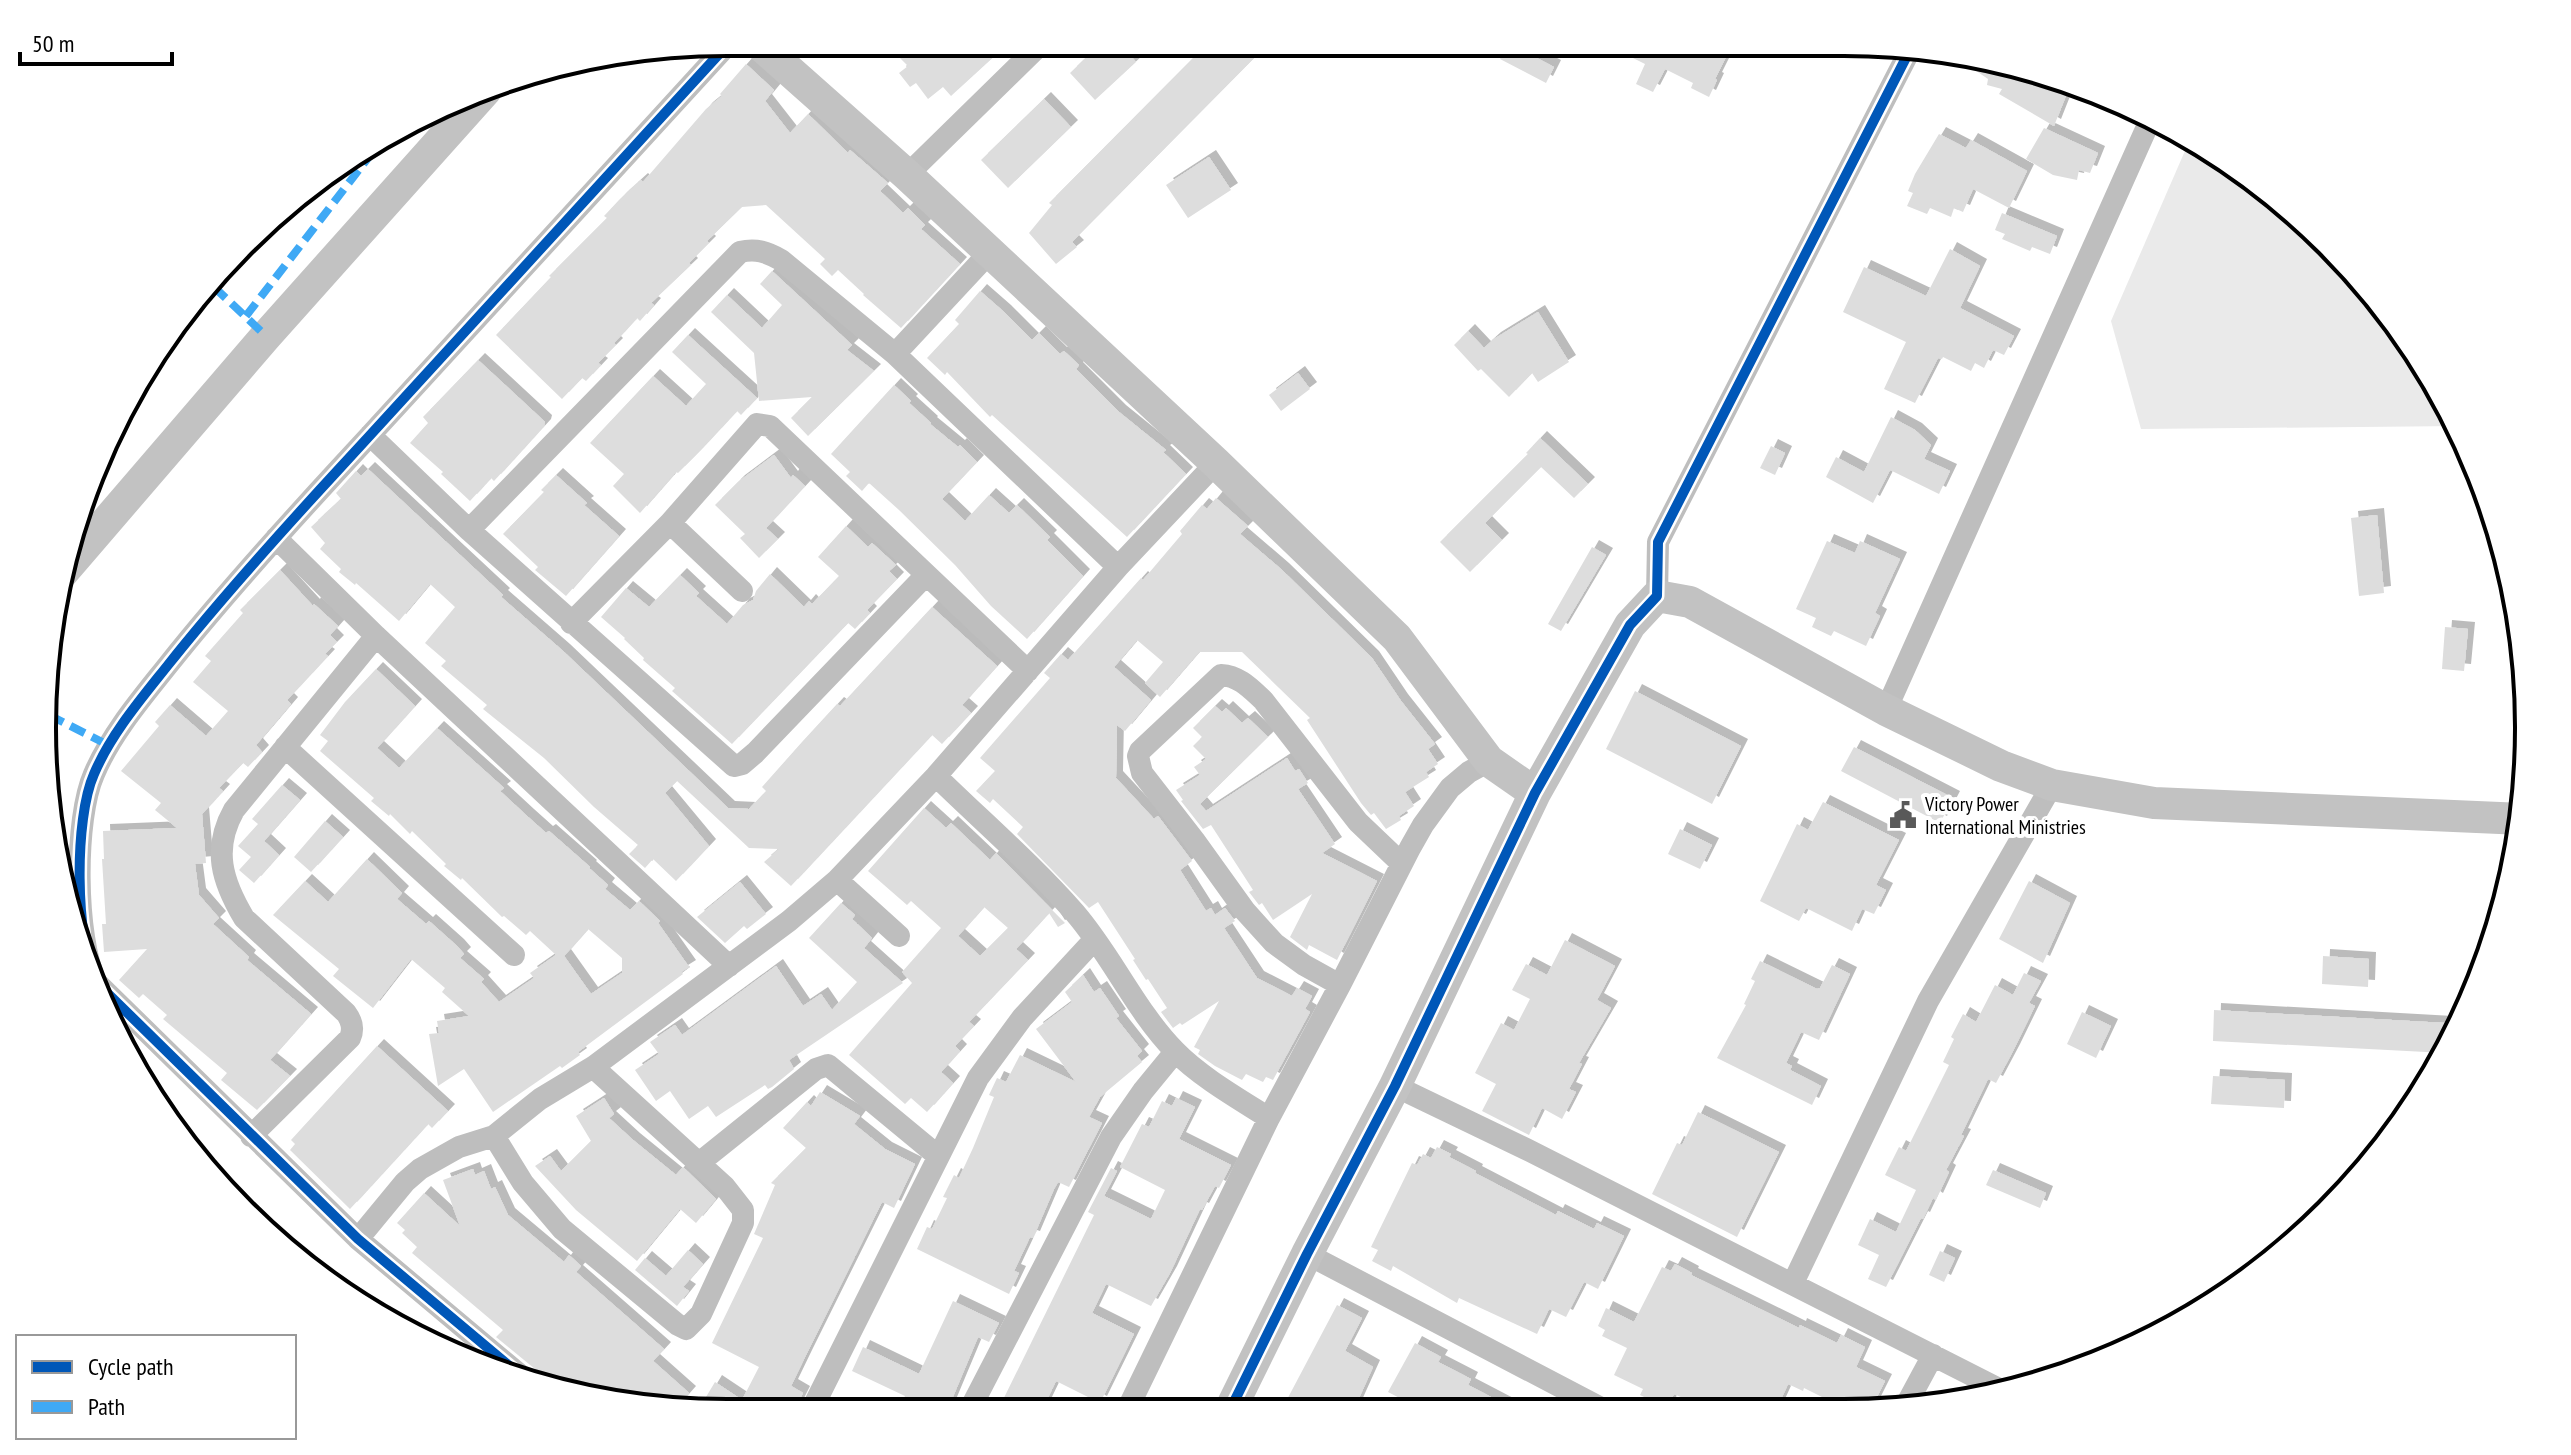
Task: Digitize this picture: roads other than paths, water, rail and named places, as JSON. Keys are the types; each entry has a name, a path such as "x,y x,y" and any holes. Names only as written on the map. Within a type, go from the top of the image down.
{"street":[{"path":"82,912 80,836 88,787 108,745 207,617 276,538 717,56"},
{"path":"773,56 990,252 1216,463 1397,638 1489,761 1535,793"},
{"path":"907,175 1029,56"},
{"path":"1235,1399 1395,1086 1535,793 1630,625 1657,596 1658,542 1905,59"},
{"path":"79,553 266,336 471,107"},
{"path":"1886,710 2146,128"},
{"path":"469,530 740,252 750,250 763,251 781,260 895,354 1118,567"},
{"path":"895,354 990,252"},
{"path":"571,623 670,523 757,424 770,426 1028,671"},
{"path":"370,435 469,530 731,765 739,766 926,575"},
{"path":"358,1239 405,1182 420,1169 459,1147 494,1136 540,1099 593,1067 729,966 837,880 936,776 1118,567 1216,463"},
{"path":"670,523 742,591"},
{"path":"276,538 376,636 729,966"},
{"path":"1657,596 1690,602 1886,710 2001,766 2052,785 2154,803 2508,818"},
{"path":"251,1136 353,1032 346,1013 244,918 234,901 222,866 224,829 234,810 376,636"},
{"path":"1340,985 1304,965 1274,943 1245,911 1142,773 1138,756 1140,751 1221,675 1229,676 1245,683 1263,700 1358,822 1401,863"},
{"path":"285,747 514,955"},
{"path":"1132,1399 1269,1118 1401,863 1450,788 1489,761"},
{"path":"936,776 1050,886 1095,939 1138,1004 1175,1052 1269,1118"},
{"path":"1793,1283 1928,1001 2052,785"},
{"path":"837,880 899,936"},
{"path":"817,1399 978,1078 1022,1018 1095,939"},
{"path":"114,1000 358,1239 501,1359"},
{"path":"975,1399 1111,1137 1175,1052"},
{"path":"699,1163 816,1069 828,1065 938,1156"},
{"path":"494,1136 523,1183 562,1229 686,1329 701,1314 745,1215 732,1196 699,1163 593,1067"},
{"path":"1395,1086 1987,1383"},
{"path":"1307,1254 1584,1399"},
{"path":"1911,1395 1933,1355"}],"place":[{"name":"Victory Power International Ministries","path":"1903,815"}]}
